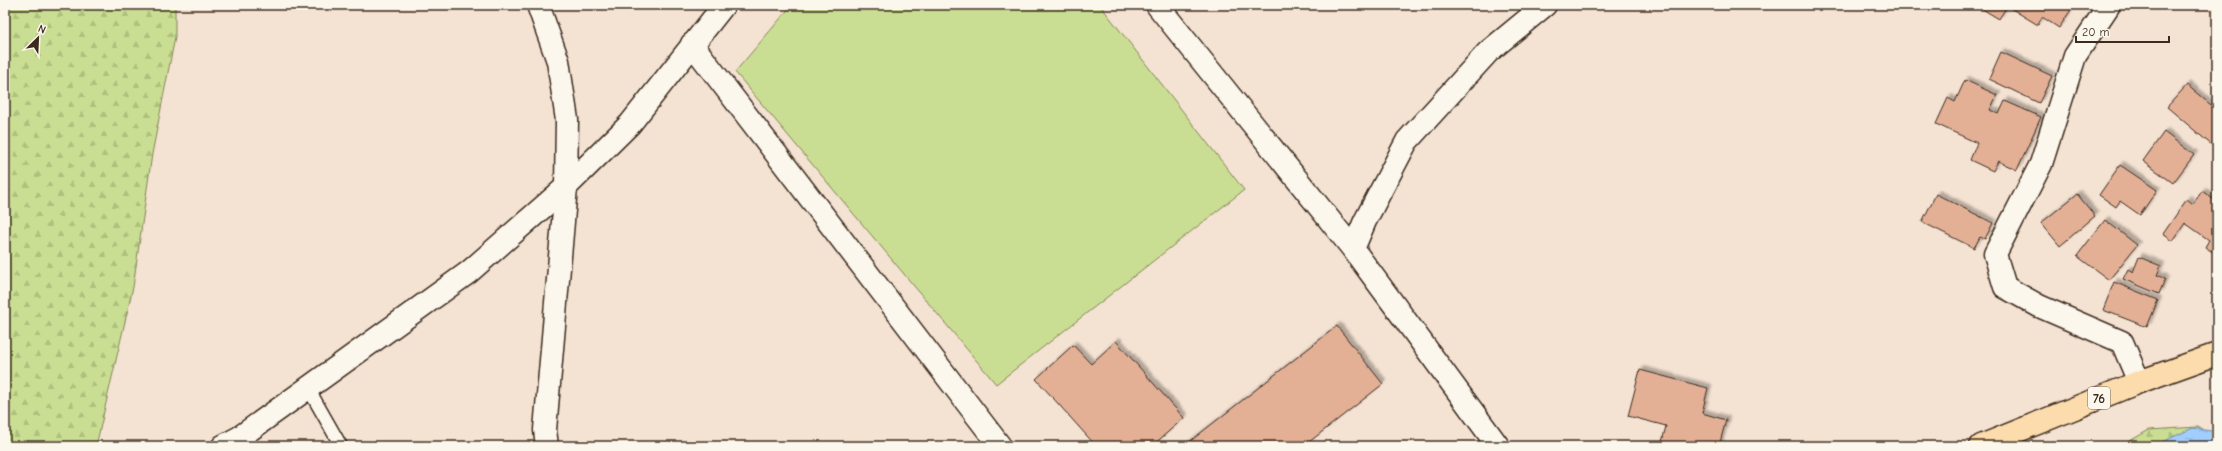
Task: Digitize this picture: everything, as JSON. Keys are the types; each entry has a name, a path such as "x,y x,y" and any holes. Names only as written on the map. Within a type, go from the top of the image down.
{"main road":[{"name":"76","path":"1981,446 2139,382 2217,354"}],"street":[{"path":"538,5 558,61 567,120 566,187 545,430 547,446"},
{"path":"223,446 240,437 469,272 566,187 630,124 724,5"},
{"path":"1158,5 1353,249 1498,446"},
{"path":"1353,249 1365,221 1407,141 1488,52 1545,5"},
{"path":"2109,5 2076,56 2042,164 1995,254 2006,287 2039,306 2122,342 2139,382"},
{"path":"692,44 1000,446"}],"lane":[{"path":"308,388 341,446"}],"green space":[{"path":"5,5 175,5 175,37 152,154 133,287 96,446 5,446"},
{"path":"792,5 1100,5 1244,190 996,384 735,72"},
{"path":"2198,427 2217,439 2217,446 2121,446 2149,430"}],"water":[{"path":"2193,428 2217,432 2217,446 2153,446"}],"building":[{"path":"1980,5 2074,5 2059,28 2042,17 2038,25 2007,6 1999,19 1979,7"},
{"path":"2001,52 2052,76 2039,103 1989,79"},
{"path":"1965,80 1997,95 1990,110 1999,114 2005,101 2041,117 2017,170 1998,161 1993,171 1970,160 1977,143 1936,124 1948,98 1955,102"},
{"path":"2187,85 2217,110 2217,143 2214,147 2167,107"},
{"path":"2164,132 2194,155 2173,183 2143,161"},
{"path":"2120,165 2157,190 2140,215 2120,201 2116,207 2099,195"},
{"path":"2202,191 2217,202 2217,255 2205,247 2209,240 2185,223 2173,241 2163,234 2187,199 2193,204"},
{"path":"1936,194 1993,223 1985,239 1980,237 1974,248 1922,222"},
{"path":"2077,194 2095,216 2060,246 2041,223"},
{"path":"2105,220 2137,245 2109,280 2077,256"},
{"path":"2139,257 2161,266 2157,275 2165,279 2159,294 2123,279 2128,269 2133,272"},
{"path":"2114,282 2158,300 2147,327 2103,310"},
{"path":"1337,326 1383,384 1304,446 1184,446"},
{"path":"1116,341 1184,418 1152,446 1096,446 1036,379 1073,345 1091,364"},
{"path":"1640,370 1708,388 1702,413 1726,420 1719,446 1661,446 1666,426 1628,416"}]}
